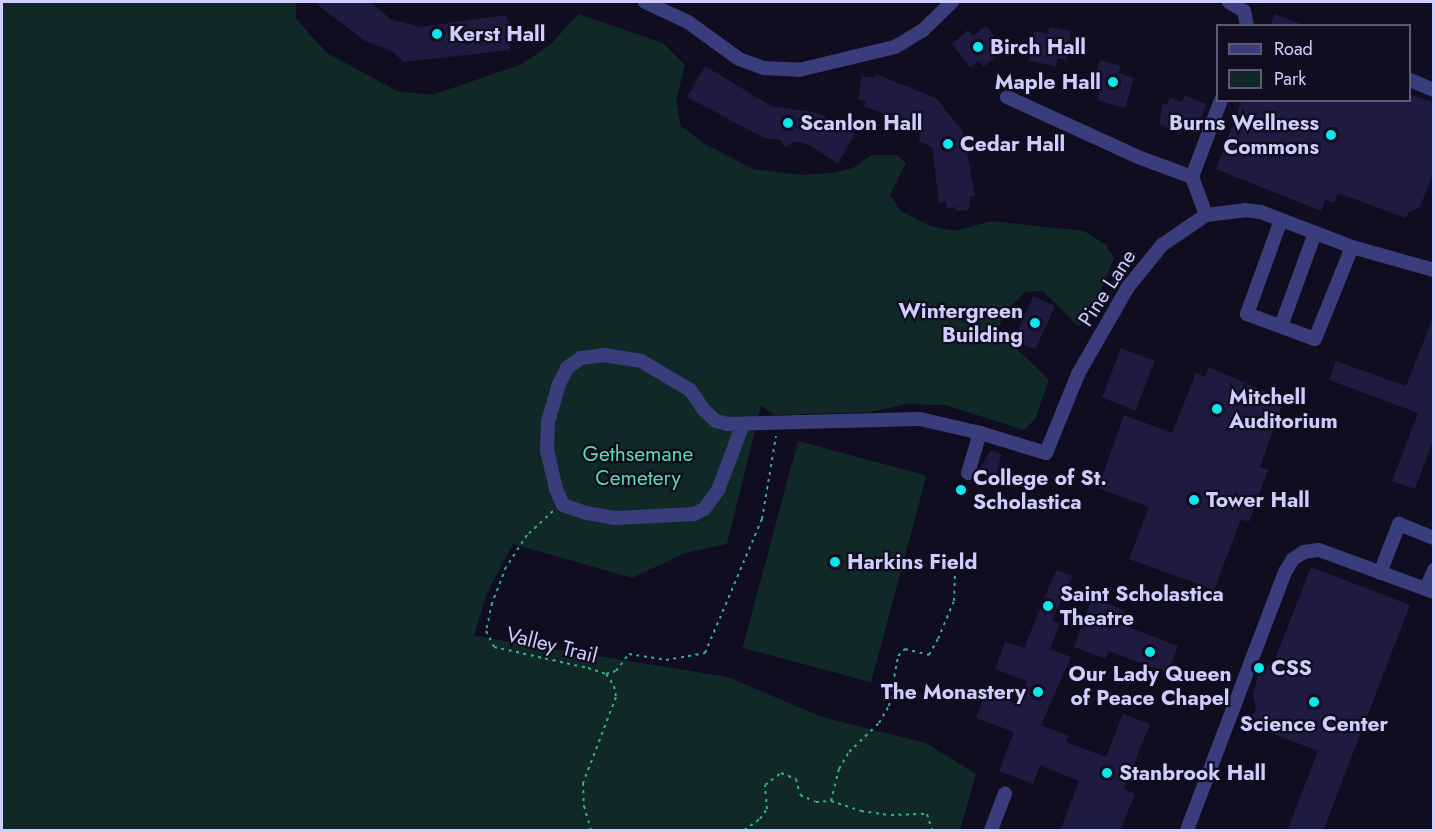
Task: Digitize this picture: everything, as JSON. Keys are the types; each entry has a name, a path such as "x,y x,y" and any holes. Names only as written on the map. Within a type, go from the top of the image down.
{"lane":[{"path":"645,2 660,4 739,59 764,68 799,70 895,47 922,31 952,2"},
{"path":"1229,2 1244,11 1247,24"},
{"path":"1411,80 1434,90"},
{"path":"1007,97 1138,157 1192,177"},
{"path":"1206,215 1192,177 1220,102"},
{"name":"Pine Lane","path":"980,433 1046,453 1078,374 1128,287 1162,245 1206,215 1245,210 1281,220 1352,247 1434,270"},
{"path":"1281,220 1247,314 1315,339 1352,247"},
{"path":"1281,326 1315,233"},
{"path":"743,424 718,490 704,509 694,514 615,518 563,505 547,450 548,422 562,377 581,358 604,355 642,361 690,390 716,421 778,424 920,419 980,433 968,473"},
{"path":"1380,573 1399,524 1434,538"},
{"path":"1187,831 1280,583 1293,559 1304,552 1319,550 1430,591 1434,570"},
{"path":"991,831 1005,795"}],"path":[{"path":"606,674 616,671 629,654 666,660 705,653 762,519 778,424"},
{"name":"Valley Trail","path":"563,505 527,535 506,567 492,603 488,639 494,647 513,654 569,662 606,674 616,697 583,783 584,806 591,831"},
{"path":"831,801 839,769 849,752 879,723 889,706 898,656 905,649 928,655 938,639 954,601 955,575"},
{"path":"744,831 760,819 767,809 765,785 781,773 796,778 801,795 816,802 831,801 861,812 927,814 932,831"}],"green space":[{"name":"Gethsemane Cemetery","path":"2,2 296,2 296,19 327,53 397,91 432,95 522,64 551,44 578,14 663,43 685,65 676,101 681,126 703,143 753,169 801,175 833,173 853,168 872,155 897,155 906,163 890,195 901,211 930,226 956,231 991,221 1084,231 1106,245 1114,258 1088,320 1078,326 1043,291 1025,292 1003,314 998,331 1049,380 1035,419 1024,430 945,405 907,404 870,412 775,415 761,406 727,544 685,553 632,578 513,544 486,595 474,636 728,677 822,717 926,743 976,774 960,830 2,830"},
{"name":"Harkins Field","path":"798,441 926,475 871,682 743,648"}],"building":[{"name":"Kerst Hall","path":"314,2 370,2 392,20 421,27 506,15 515,42 509,43 510,50 404,62 390,50 365,41"},
{"path":"1275,14 1300,24 1271,24"},
{"name":"Birch Hall","path":"986,26 1005,50 983,67 979,61 970,67 952,44 968,30 973,36"},
{"path":"1049,27 1071,31 1066,60 1058,58 1056,66 1029,61 1034,31 1048,34"},
{"name":"Maple Hall","path":"1100,60 1121,66 1118,73 1134,78 1125,108 1097,100 1100,90 1091,87"},
{"name":"Scanlon Hall","path":"705,66 771,106 818,113 855,134 838,163 805,143 793,142 785,147 781,140 764,138 687,97"},
{"name":"Cedar Hall","path":"876,74 936,98 963,132 975,196 970,197 969,210 957,211 956,207 947,209 946,202 939,203 932,147 919,141 920,132 914,126 864,106 866,102 858,99 862,76 875,78"},
{"path":"1185,95 1206,104 1199,127 1195,125 1192,132 1184,128 1181,134 1159,124 1163,103 1167,105 1170,97 1182,102"},
{"name":"Burns Wellness Commons","path":"1411,95 1434,102 1434,171 1420,207 1408,213 1406,218 1338,193 1334,203 1325,200 1321,211 1216,169 1241,102 1411,102"},
{"name":"Wintergreen Building","path":"1033,296 1055,306 1035,350 1013,340"},
{"path":"1434,315 1434,438 1415,489 1392,481 1418,413 1329,380 1336,361 1406,386"},
{"path":"1121,348 1155,361 1136,410 1102,397"},
{"name":"Tower Hall","path":"1209,367 1284,400 1260,467 1268,470 1249,522 1241,519 1214,590 1129,559 1149,507 1098,488 1124,415 1172,433 1196,373 1205,377"},
{"path":"991,450 1001,455 995,479 978,472"},
{"name":"Science Center","path":"1311,567 1410,605 1323,831 1287,831 1318,751 1250,725 1256,707 1253,696 1258,674 1275,659"},
{"path":"1056,570 1073,576 1052,620 1060,623 1050,649 1071,657 1041,725 1069,736 1066,742 1106,757 1123,714 1150,724 1124,789 1135,794 1120,831 1060,831 1079,781 1040,765 1033,784 999,771 1014,732 976,718 987,690 1018,705 1027,681 995,669 1005,642 1024,648"},
{"path":"1092,598 1125,610 1120,624 1178,646 1168,673 1108,651 1106,659 1074,647"}],"place":[{"name":"Kerst Hall","path":"437,34"},
{"name":"Birch Hall","path":"978,47"},
{"name":"Maple Hall","path":"1113,82"},
{"name":"Scanlon Hall","path":"788,123"},
{"name":"Burns Wellness Commons","path":"1331,135"},
{"name":"Cedar Hall","path":"948,144"},
{"name":"Wintergreen Building","path":"1035,323"},
{"name":"Mitchell Auditorium","path":"1217,409"},
{"name":"College of St. Scholastica","path":"961,490"},
{"name":"Tower Hall","path":"1194,500"},
{"name":"Harkins Field","path":"835,562"},
{"name":"Saint Scholastica Theatre","path":"1048,606"},
{"name":"Our Lady Queen of Peace Chapel","path":"1150,652"},
{"name":"CSS","path":"1259,668"},
{"name":"The Monastery","path":"1038,692"},
{"name":"Science Center","path":"1314,702"},
{"name":"Stanbrook Hall","path":"1107,773"}]}
